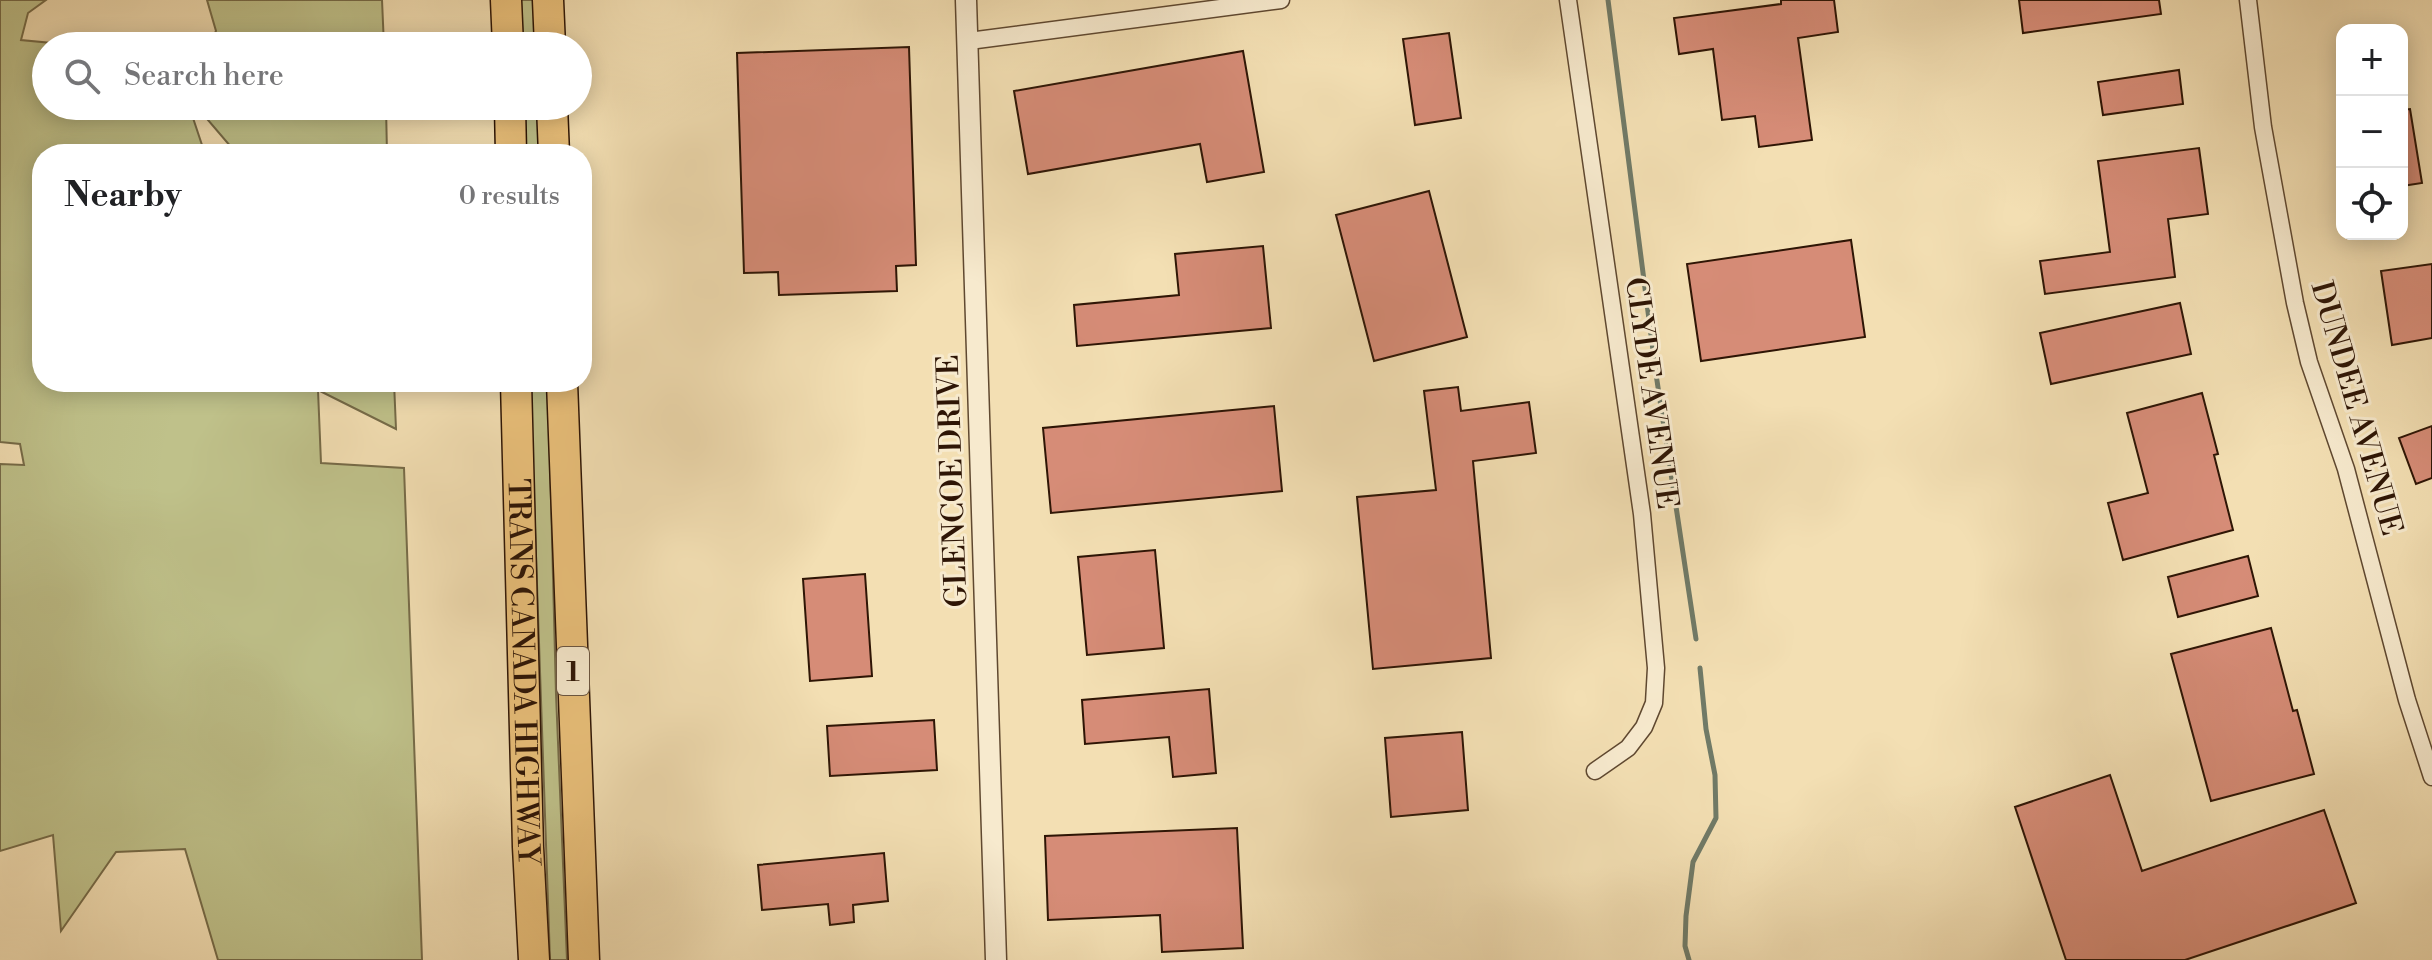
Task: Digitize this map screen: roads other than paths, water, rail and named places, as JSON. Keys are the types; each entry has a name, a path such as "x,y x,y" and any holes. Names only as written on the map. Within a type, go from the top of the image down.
{"highway":[{"path":"506,0 507,32"},
{"path":"548,0 549,32"},
{"path":"510,120 511,144"},
{"path":"553,120 554,144"},
{"name":"TRANS CANADA HIGHWAY","path":"516,392 534,960"},
{"name":"TRANS CANADA HIGHWAY","path":"562,392 584,960"},
{"path":"523,960 522,927 530,893"}],"street":[{"name":"GLENCOE DRIVE","path":"966,0 996,960"},
{"path":"969,41 1281,0"},
{"name":"CLYDE AVENUE","path":"1568,0 1642,514 1656,668 1654,703 1644,727 1628,748 1595,771"},
{"name":"DUNDEE AVENUE","path":"2248,0 2263,127 2309,362 2346,469 2407,700 2432,777"}],"waterway":[{"path":"1608,0 1656,374 1696,639"},
{"path":"1689,960 1685,946 1686,916 1693,862 1716,818 1715,775 1706,729 1700,668"}]}
